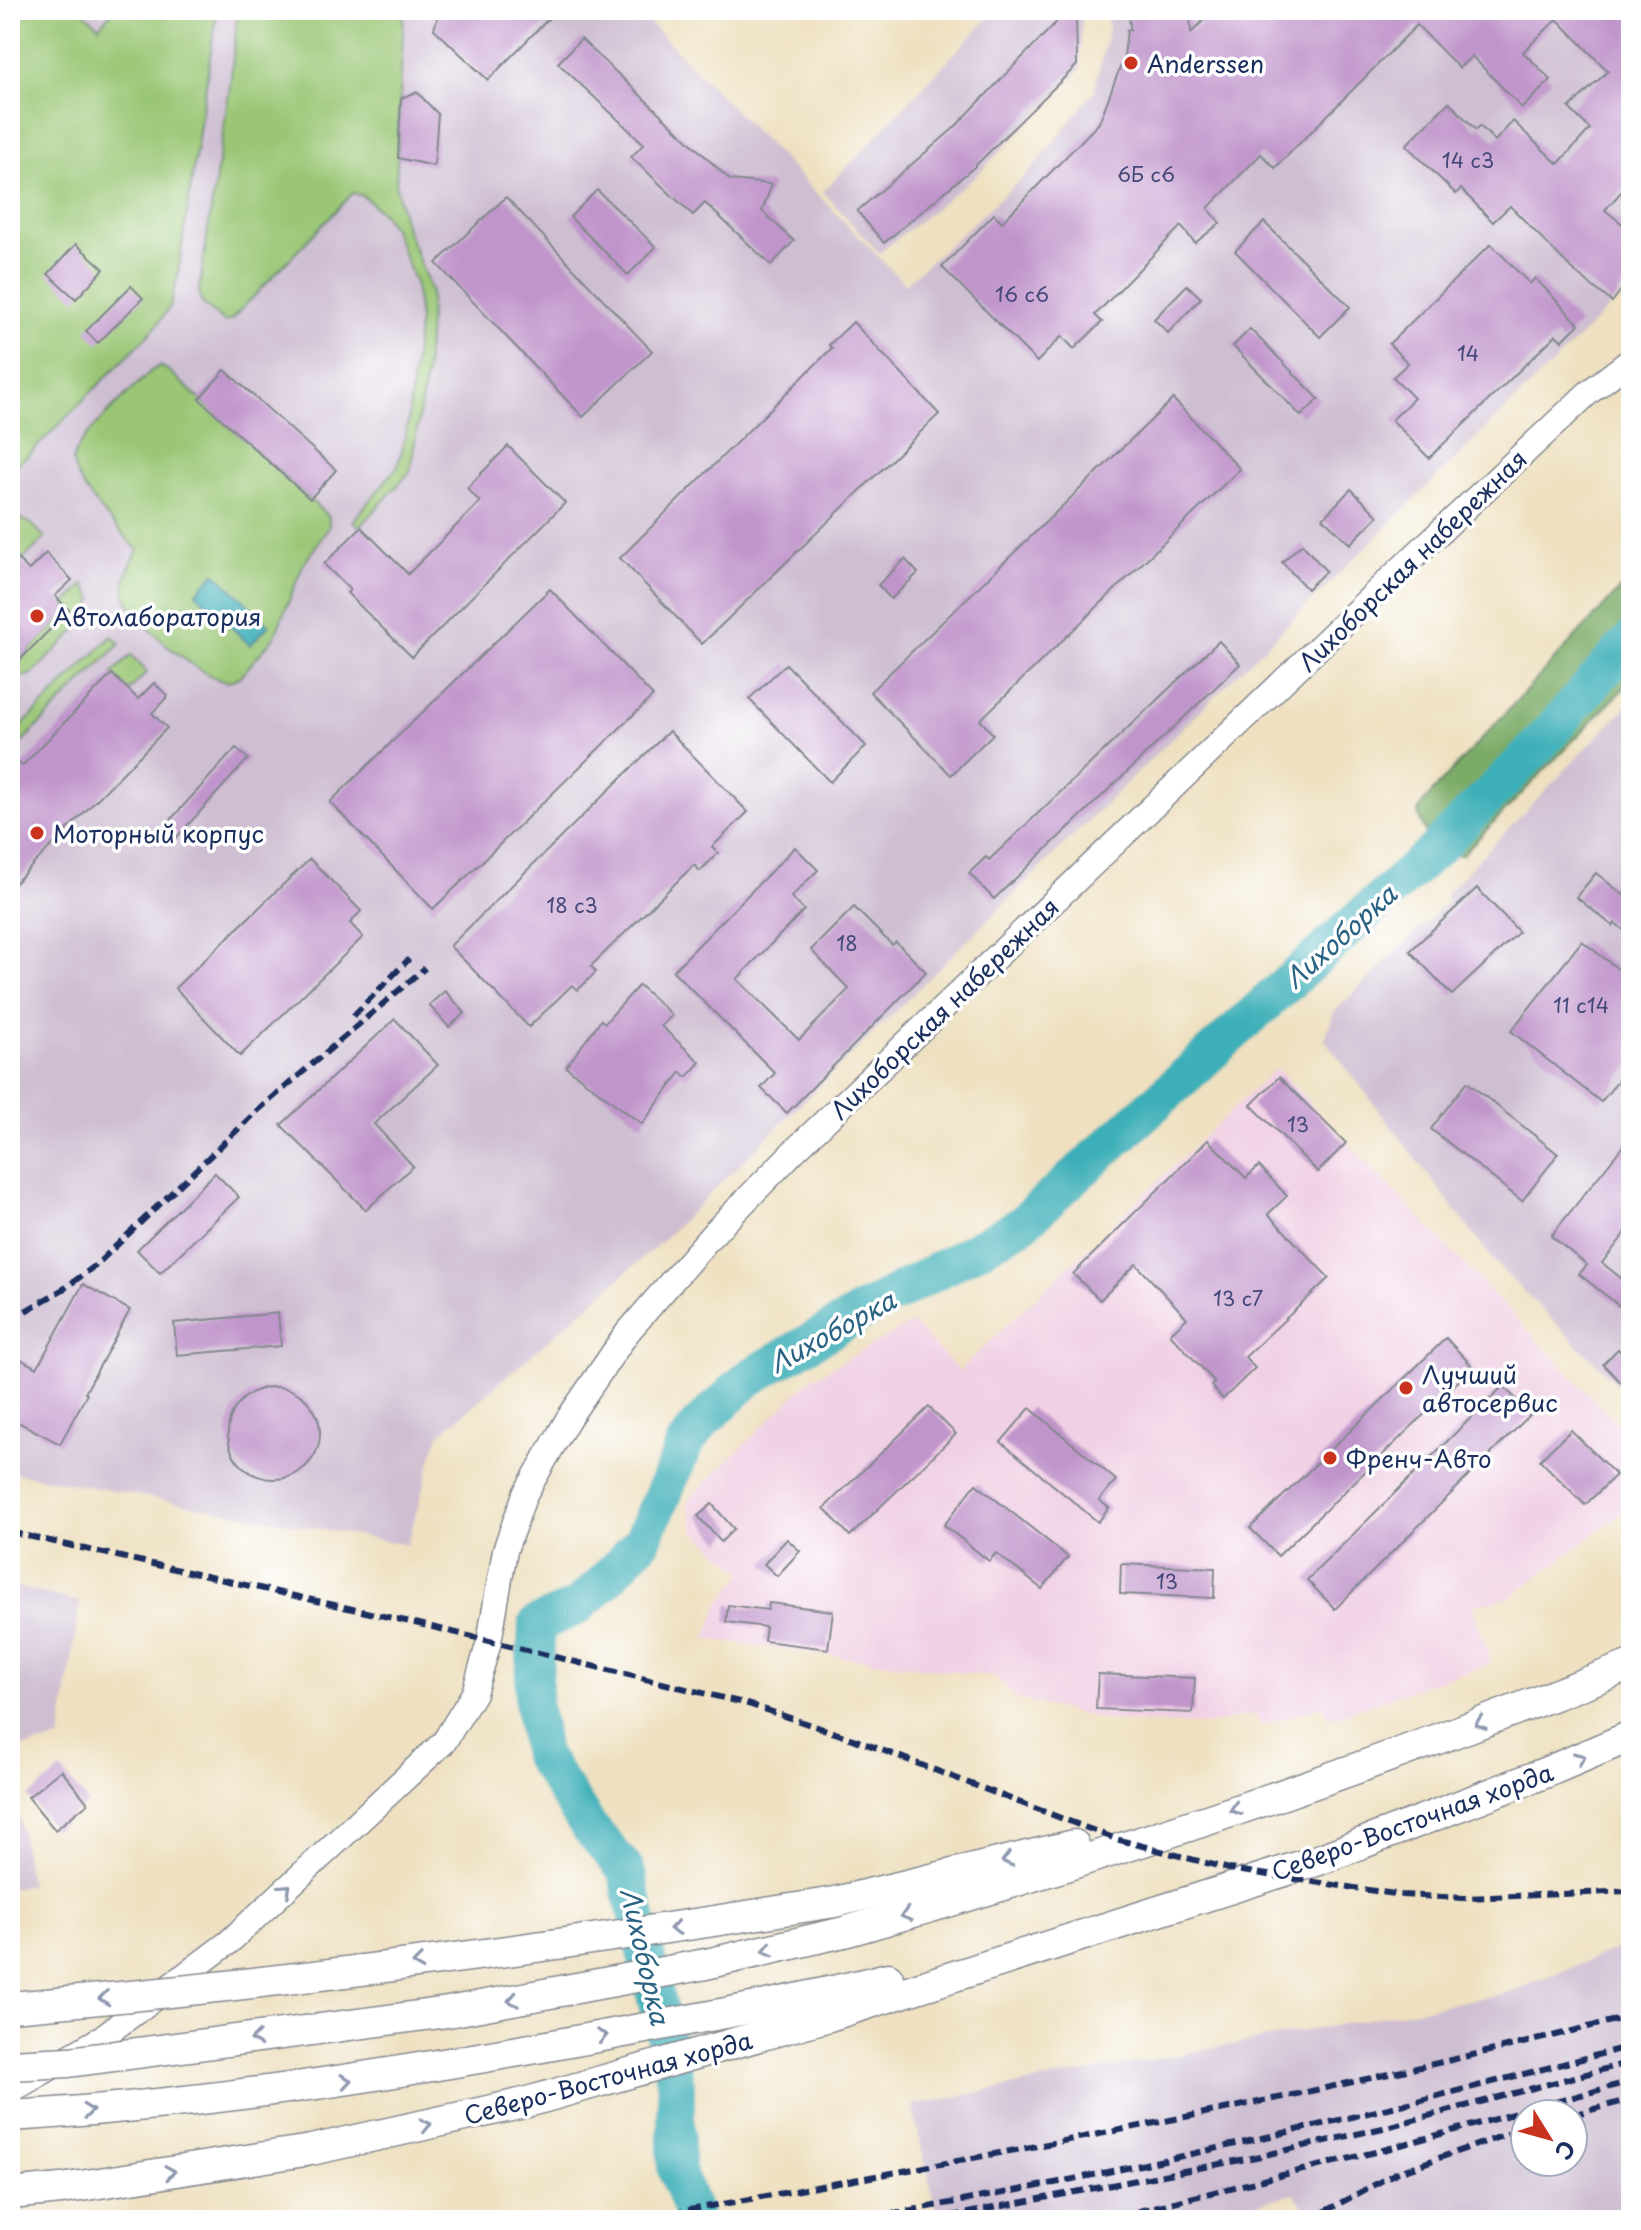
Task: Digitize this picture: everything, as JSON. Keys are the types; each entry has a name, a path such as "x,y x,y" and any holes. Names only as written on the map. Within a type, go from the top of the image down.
{"main road":[{"path":"10,2065 84,2060 448,2012 706,1964 844,1932 976,1895 1194,1824 1507,1714 1631,1665"},
{"name":"Северо-Восточная хорда","path":"10,2194 61,2189 311,2150 524,2103 827,2005 1316,1861 1547,1772 1631,1736"},
{"path":"10,2007 278,1981 598,1940 835,1902 1056,1848 1194,1824"},
{"name":"Северо-Восточная хорда","path":"10,2116 77,2112 292,2089 827,2005"}],"street":[{"name":"Лихоборская набережная","path":"10,2091 97,2041 229,1942 444,1742 474,1693 489,1642 505,1550 525,1494 568,1419 627,1333 710,1237 793,1152 1588,393 1631,360"}],"shaded area":[{"path":"10,10 637,10 905,284 1032,169 1094,92 1108,30 1107,10 1631,10 1631,286 659,1244 438,1436 407,1545 10,1472"},
{"path":"996,10 1082,10 1080,70 978,174 879,253 823,192"},
{"path":"1631,702 1631,1398 1498,1266 1325,1040 1334,1012 1447,902 1446,893"},
{"path":"1276,1068 1631,1438 1631,1506 1509,1598 1472,1605 1491,1663 1328,1719 1324,1705 1260,1726 1256,1714 1204,1725 1109,1721 1017,1699 996,1677 706,1639 720,1602 744,1573 695,1531 687,1501 811,1379 912,1323 959,1371"},
{"path":"10,1585 80,1602 60,1739 10,1750"},
{"path":"15,1792 30,1885 10,1888 10,1793"},
{"path":"1631,1943 1631,2220 1313,2220 1294,2194 1187,2220 938,2220 912,2105 1512,1992"}],"green space":[{"path":"10,10 81,10 99,26 114,10 217,10 177,279 170,306 156,327 29,455 10,468"},
{"path":"238,10 404,10 396,186 405,225 431,291 426,373 410,472 359,527 353,521 397,467 402,451 419,318 415,283 393,228 363,196 353,193 231,320 224,322 201,302 199,290 230,85"},
{"path":"160,366 329,517 329,527 303,565 275,636 240,677 228,682 187,661 155,634 132,608 126,597 125,584 138,550 99,508 75,470 73,460 84,440 119,401"},
{"path":"17,517 32,524 45,538 20,562 12,554 10,556 10,518"},
{"path":"1631,577 1631,681 1462,855 1445,852 1427,836 1420,820 1418,812 1425,800"},
{"path":"85,584 93,599 86,620 33,673 27,676 12,675 10,670 69,611 64,605"},
{"path":"112,636 120,644 10,754 10,738"},
{"path":"131,655 147,672 129,691 112,674"}],"water":[{"path":"215,573 269,625 250,645 196,593"}],"building":[{"path":"440,10 557,10 488,80 434,29"},
{"path":"1068,10 1076,10 1077,65 973,168 884,243 857,211 953,129"},
{"path":"1129,10 1190,10 1191,33 1214,10 1631,10 1631,181 1605,210 1631,231 1631,277 1612,302 1576,273 1510,206 1493,222 1461,189 1456,194 1406,145 1449,102 1476,130 1480,126 1495,141 1513,121 1558,164 1590,129 1569,108 1608,71 1557,19 1523,52 1551,80 1522,108 1472,56 1459,68 1417,25 1275,168 1261,154 1208,208 1220,223 1195,243 1181,226 1095,315 1102,322 1074,349 1062,336 1037,362 942,267 994,214 1002,222 1099,123 1124,57 1127,30 1130,30"},
{"path":"581,39 730,180 772,184 762,211 794,241 771,265 705,203 693,215 631,157 644,144 558,63"},
{"path":"417,92 438,114 434,166 398,158 401,98"},
{"path":"597,190 656,247 628,275 570,217"},
{"path":"506,197 652,351 583,417 436,263"},
{"path":"1264,222 1350,307 1320,337 1235,251"},
{"path":"76,244 104,269 76,299 48,274"},
{"path":"1491,244 1530,284 1535,278 1579,324 1562,341 1556,335 1429,458 1392,420 1414,398 1393,377 1408,363 1389,344"},
{"path":"1187,285 1201,298 1168,333 1154,319"},
{"path":"131,286 143,298 98,343 86,331"},
{"path":"853,322 939,414 702,644 620,558 832,348 829,345"},
{"path":"1250,329 1319,399 1301,416 1233,346"},
{"path":"225,370 336,470 310,499 199,399"},
{"path":"1173,399 1240,469 980,720 993,734 951,775 870,692"},
{"path":"508,446 565,503 412,657 347,593 350,590 324,564 361,527 408,574 480,502 467,488"},
{"path":"1351,489 1378,516 1350,544 1323,518"},
{"path":"1302,544 1326,571 1307,589 1282,562"},
{"name":"Автолаборатория","path":"10,552 29,570 46,553 72,580 55,596 69,610 10,670"},
{"path":"905,559 918,573 891,599 878,585"},
{"path":"550,589 653,696 433,909 330,802"},
{"path":"1219,641 1240,664 994,899 969,873 986,857 989,860"},
{"path":"786,664 866,746 830,782 749,699"},
{"name":"Моторный корпус","path":"112,674 138,699 154,683 168,696 152,713 167,728 10,888 10,754 22,766"},
{"path":"669,731 748,812 712,847 718,853 700,871 694,865 591,966 596,972 578,990 572,985 529,1027 450,946"},
{"path":"236,748 248,759 176,838 164,827"},
{"path":"795,847 818,870 791,897 804,910 737,979 799,1040 849,989 811,950 854,907 892,945 896,942 926,972 787,1113 761,1088 775,1073 673,971"},
{"path":"310,859 361,911 350,923 363,937 240,1056 175,988"},
{"path":"1596,873 1631,901 1631,936 1576,897"},
{"path":"1477,888 1519,932 1452,995 1410,951"},
{"path":"1582,941 1631,979 1631,1064 1601,1102 1511,1031"},
{"path":"639,985 672,1015 661,1026 700,1062 687,1077 681,1072 642,1124 566,1067 601,1020 605,1023"},
{"path":"445,991 465,1013 449,1027 429,1005"},
{"path":"395,1019 438,1065 374,1124 413,1166 366,1210 281,1125"},
{"path":"1279,1077 1346,1143 1318,1172 1251,1105"},
{"path":"1467,1082 1558,1154 1522,1201 1431,1129"},
{"path":"1631,1136 1631,1226 1602,1263 1631,1286 1631,1296 1622,1308 1579,1274 1587,1265 1551,1236"},
{"path":"1208,1140 1246,1178 1259,1166 1287,1196 1268,1214 1329,1278 1245,1357 1255,1368 1223,1399 1211,1386 1215,1382 1170,1334 1187,1318 1136,1264 1100,1300 1073,1274"},
{"path":"215,1173 239,1197 160,1273 137,1250"},
{"path":"83,1284 130,1310 60,1444 10,1418 10,1354 37,1368"},
{"path":"278,1313 281,1346 177,1355 174,1323"},
{"path":"1446,1338 1473,1367 1278,1556 1250,1528"},
{"path":"1618,1349 1631,1363 1631,1393 1603,1364"},
{"path":"1503,1386 1531,1414 1335,1609 1307,1580"},
{"path":"274,1387 291,1391 306,1401 316,1416 320,1433 316,1450 306,1465 291,1475 274,1479 257,1475 242,1465 232,1450 228,1433 232,1416 242,1401 257,1391"},
{"path":"929,1407 956,1434 850,1536 824,1508"},
{"path":"1030,1408 1116,1480 1099,1500 1109,1508 1098,1522 1001,1442"},
{"path":"1571,1430 1616,1475 1585,1505 1540,1460"},
{"path":"976,1484 1068,1557 1042,1589 996,1553 989,1561 944,1525"},
{"path":"712,1504 734,1529 721,1542 698,1516"},
{"path":"787,1539 800,1551 777,1576 764,1564"},
{"path":"1121,1564 1215,1568 1214,1598 1120,1594"},
{"path":"769,1603 833,1611 828,1649 764,1641 766,1627 726,1622 728,1605 768,1610"},
{"path":"1098,1674 1195,1678 1193,1713 1096,1709"},
{"path":"61,1770 88,1803 55,1830 28,1797"}],"waterway":[{"name":"Лихоборка","path":"695,2220 676,2169 676,2084 626,1870 589,1827 541,1755 533,1701 537,1624 577,1607 642,1541 686,1442 701,1423 749,1378 1021,1225 1435,850 1535,749 1631,640"}],"railway":[{"path":"353,1016 409,959"},
{"path":"10,1320 65,1288 95,1266 256,1112 425,968"},
{"path":"10,1532 428,1626 748,1704 853,1739 1116,1839 1229,1869 1401,1895 1464,1898 1631,1891"},
{"path":"635,2220 1260,2102 1508,2047 1631,2016"},
{"path":"854,2220 1147,2164 1438,2096 1631,2046"},
{"path":"931,2220 1256,2157 1383,2128 1631,2062"},
{"path":"1102,2220 1387,2149 1631,2081"},
{"path":"1589,2111 1631,2099"},
{"path":"1309,2220 1396,2173 1509,2134"}],"place":[{"name":"Anderssen","path":"1131,63"},
{"name":"Автолаборатория","path":"37,616"},
{"name":"Моторный корпус","path":"37,833"},
{"name":"Лучший автосервис","path":"1406,1388"},
{"name":"Френч-Авто","path":"1330,1458"}]}
